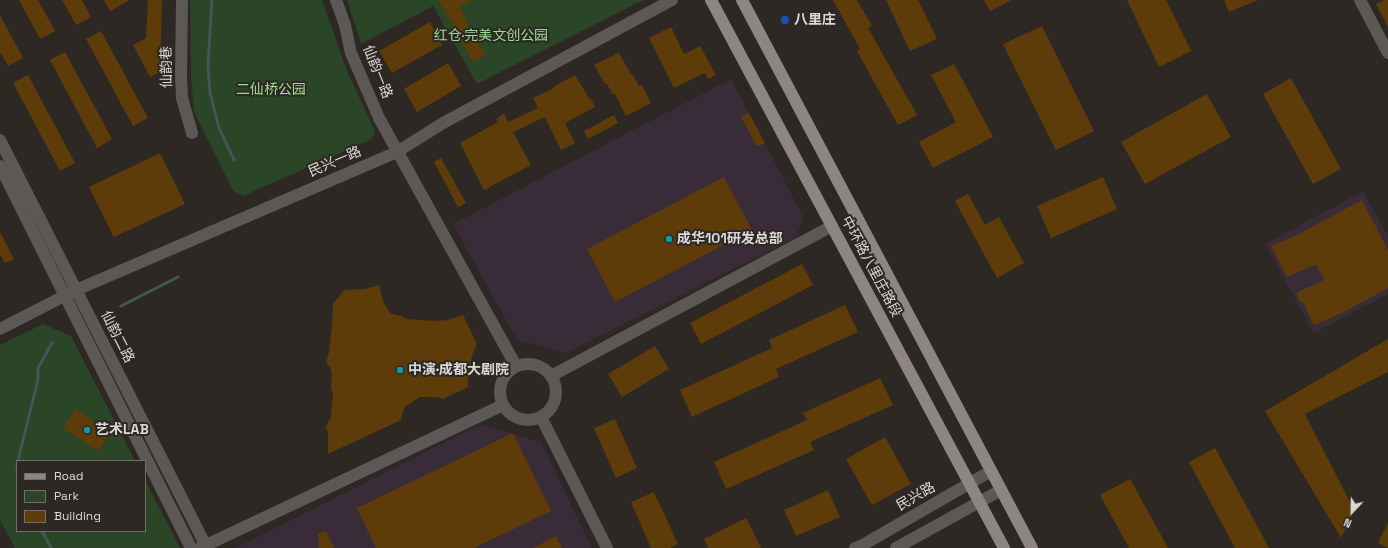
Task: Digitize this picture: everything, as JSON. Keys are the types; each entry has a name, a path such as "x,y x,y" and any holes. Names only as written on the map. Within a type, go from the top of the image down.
{"main road":[{"name":"中环路八里庄路段","path":"711,0 1004,548"},
{"name":"中环路八里庄路段","path":"742,0 1032,548"}],"street":[{"name":"仙韵巷","path":"182,0 182,98 192,133"},
{"name":"仙韵一路","path":"336,0 345,25 351,53 379,118 516,366"},
{"name":"民兴一路","path":"0,329 70,293 397,152 443,123 672,0"},
{"path":"1360,0 1388,53"},
{"name":"仙韵二路","path":"0,140 70,293 191,548"},
{"name":"仙韵二路","path":"0,166 70,293 204,547"},
{"path":"551,376 832,226"},
{"path":"526,363 536,364 551,376 555,385 556,395 548,412 541,417 533,420 524,420 515,417 508,412 503,405 500,396 502,379 508,371 516,366 526,363"},
{"path":"204,547 503,405"},
{"path":"541,417 607,548"},
{"name":"民兴路","path":"855,548 861,546 991,471"},
{"path":"896,548 1001,490"}],"shaded area":[{"path":"731,79 804,218 795,238 565,353 517,340 453,224"},
{"path":"1363,191 1388,236 1388,294 1314,333 1265,244"},
{"path":"481,424 541,442 592,548 235,548"}],"green space":[{"name":"二仙桥公园","path":"190,0 322,0 347,71 375,131 372,139 243,196 233,191 194,112 191,76"},
{"name":"红仓·完美文创公园","path":"347,0 643,0 477,84 433,6 361,44"},
{"path":"43,324 71,336 134,460 16,460 16,532 146,532 146,482 180,548 15,548 0,520 0,345"}],"building":[{"path":"19,0 38,0 55,31 40,39"},
{"path":"62,0 82,0 91,17 76,25"},
{"path":"104,0 130,0 110,11"},
{"path":"148,0 162,0 160,72 150,77 133,45 146,38"},
{"path":"439,0 472,0 459,7 485,55 473,62"},
{"path":"833,0 857,0 872,26 868,28 917,115 898,125 857,51 860,49"},
{"path":"886,0 918,0 937,39 910,51"},
{"path":"984,0 1011,0 990,11"},
{"path":"1127,0 1166,0 1191,51 1159,67"},
{"path":"1224,0 1258,0 1229,12"},
{"path":"1384,0 1388,0 1388,27 1376,4"},
{"path":"0,15 23,58 8,66 0,52"},
{"path":"430,22 442,45 392,73 379,51"},
{"path":"1042,26 1094,131 1056,150 1003,44"},
{"path":"671,27 684,54 700,46 716,75 708,79 705,73 674,88 649,38"},
{"path":"101,31 148,118 133,126 86,39"},
{"path":"65,52 112,139 97,148 50,60"},
{"path":"619,53 639,86 642,85 651,103 626,116 615,94 613,95 607,84 605,84 594,65"},
{"path":"448,63 461,86 417,112 404,89"},
{"path":"954,64 993,137 933,168 919,142 956,122 931,75"},
{"path":"28,75 75,163 60,171 13,83"},
{"path":"575,75 595,107 565,123 575,143 561,150 545,117 513,132 531,165 484,190 460,143 498,122 496,119 504,114 508,122 538,108 533,98 554,88 553,87"},
{"path":"1291,78 1341,169 1313,184 1263,94"},
{"path":"1207,94 1231,137 1145,184 1121,142"},
{"path":"749,113 765,143 757,146 741,117"},
{"path":"614,115 618,123 588,139 584,131"},
{"path":"160,153 185,204 114,237 89,187"},
{"path":"441,158 466,203 458,207 434,162"},
{"name":"成华101研发总部","path":"724,177 752,230 615,302 587,249"},
{"path":"1103,177 1117,209 1051,238 1037,206"},
{"path":"968,194 985,225 999,217 1024,263 997,278 955,201"},
{"path":"1362,200 1388,250 1388,288 1342,313 1314,325 1303,302 1301,303 1296,293 1324,280 1316,264 1287,277 1271,246 1299,234"},
{"path":"0,232 14,259 5,263 0,254"},
{"path":"802,264 813,285 701,344 690,323"},
{"name":"中演·成都大剧院","path":"379,285 383,301 390,313 406,319 433,321 448,320 463,315 477,344 472,356 468,374 468,387 443,399 436,397 420,397 406,406 401,420 328,454 328,432 326,427 331,417 333,393 331,389 332,374 330,367 326,362 329,352 333,304 344,290 365,289"},
{"path":"845,305 858,332 776,369 779,377 692,417 680,390 772,348 769,340"},
{"path":"1388,339 1388,372 1305,414 1354,510 1341,538 1265,411"},
{"path":"655,346 669,369 622,397 608,374"},
{"path":"880,378 893,405 810,442 814,450 726,489 714,462 807,420 803,413"},
{"name":"艺术LAB","path":"76,409 110,433 98,451 63,428"},
{"path":"615,419 637,468 616,478 594,428"},
{"path":"513,433 551,511 474,548 376,548 357,508"},
{"path":"885,437 911,484 872,505 846,459"},
{"path":"1215,448 1269,548 1235,548 1189,462"},
{"path":"1130,479 1168,548 1129,548 1100,495"},
{"path":"828,490 840,517 796,536 784,510"},
{"path":"654,492 678,544 670,548 651,548 631,502"},
{"path":"746,518 761,548 708,548 704,539"},
{"path":"1388,523 1388,548 1378,543"},
{"path":"326,531 334,548 319,548 318,534"},
{"path":"556,536 562,548 533,548"}],"waterway":[{"path":"212,0 208,65 210,93 219,128 234,160"},
{"path":"121,306 178,277"},
{"path":"18,460 38,379 38,368 52,343"},
{"path":"43,532 51,548"}],"place":[{"name":"八里庄","path":"785,20"},
{"name":"成华101研发总部","path":"669,239"},
{"name":"中演·成都大剧院","path":"400,370"},
{"name":"艺术LAB","path":"87,430"}]}
